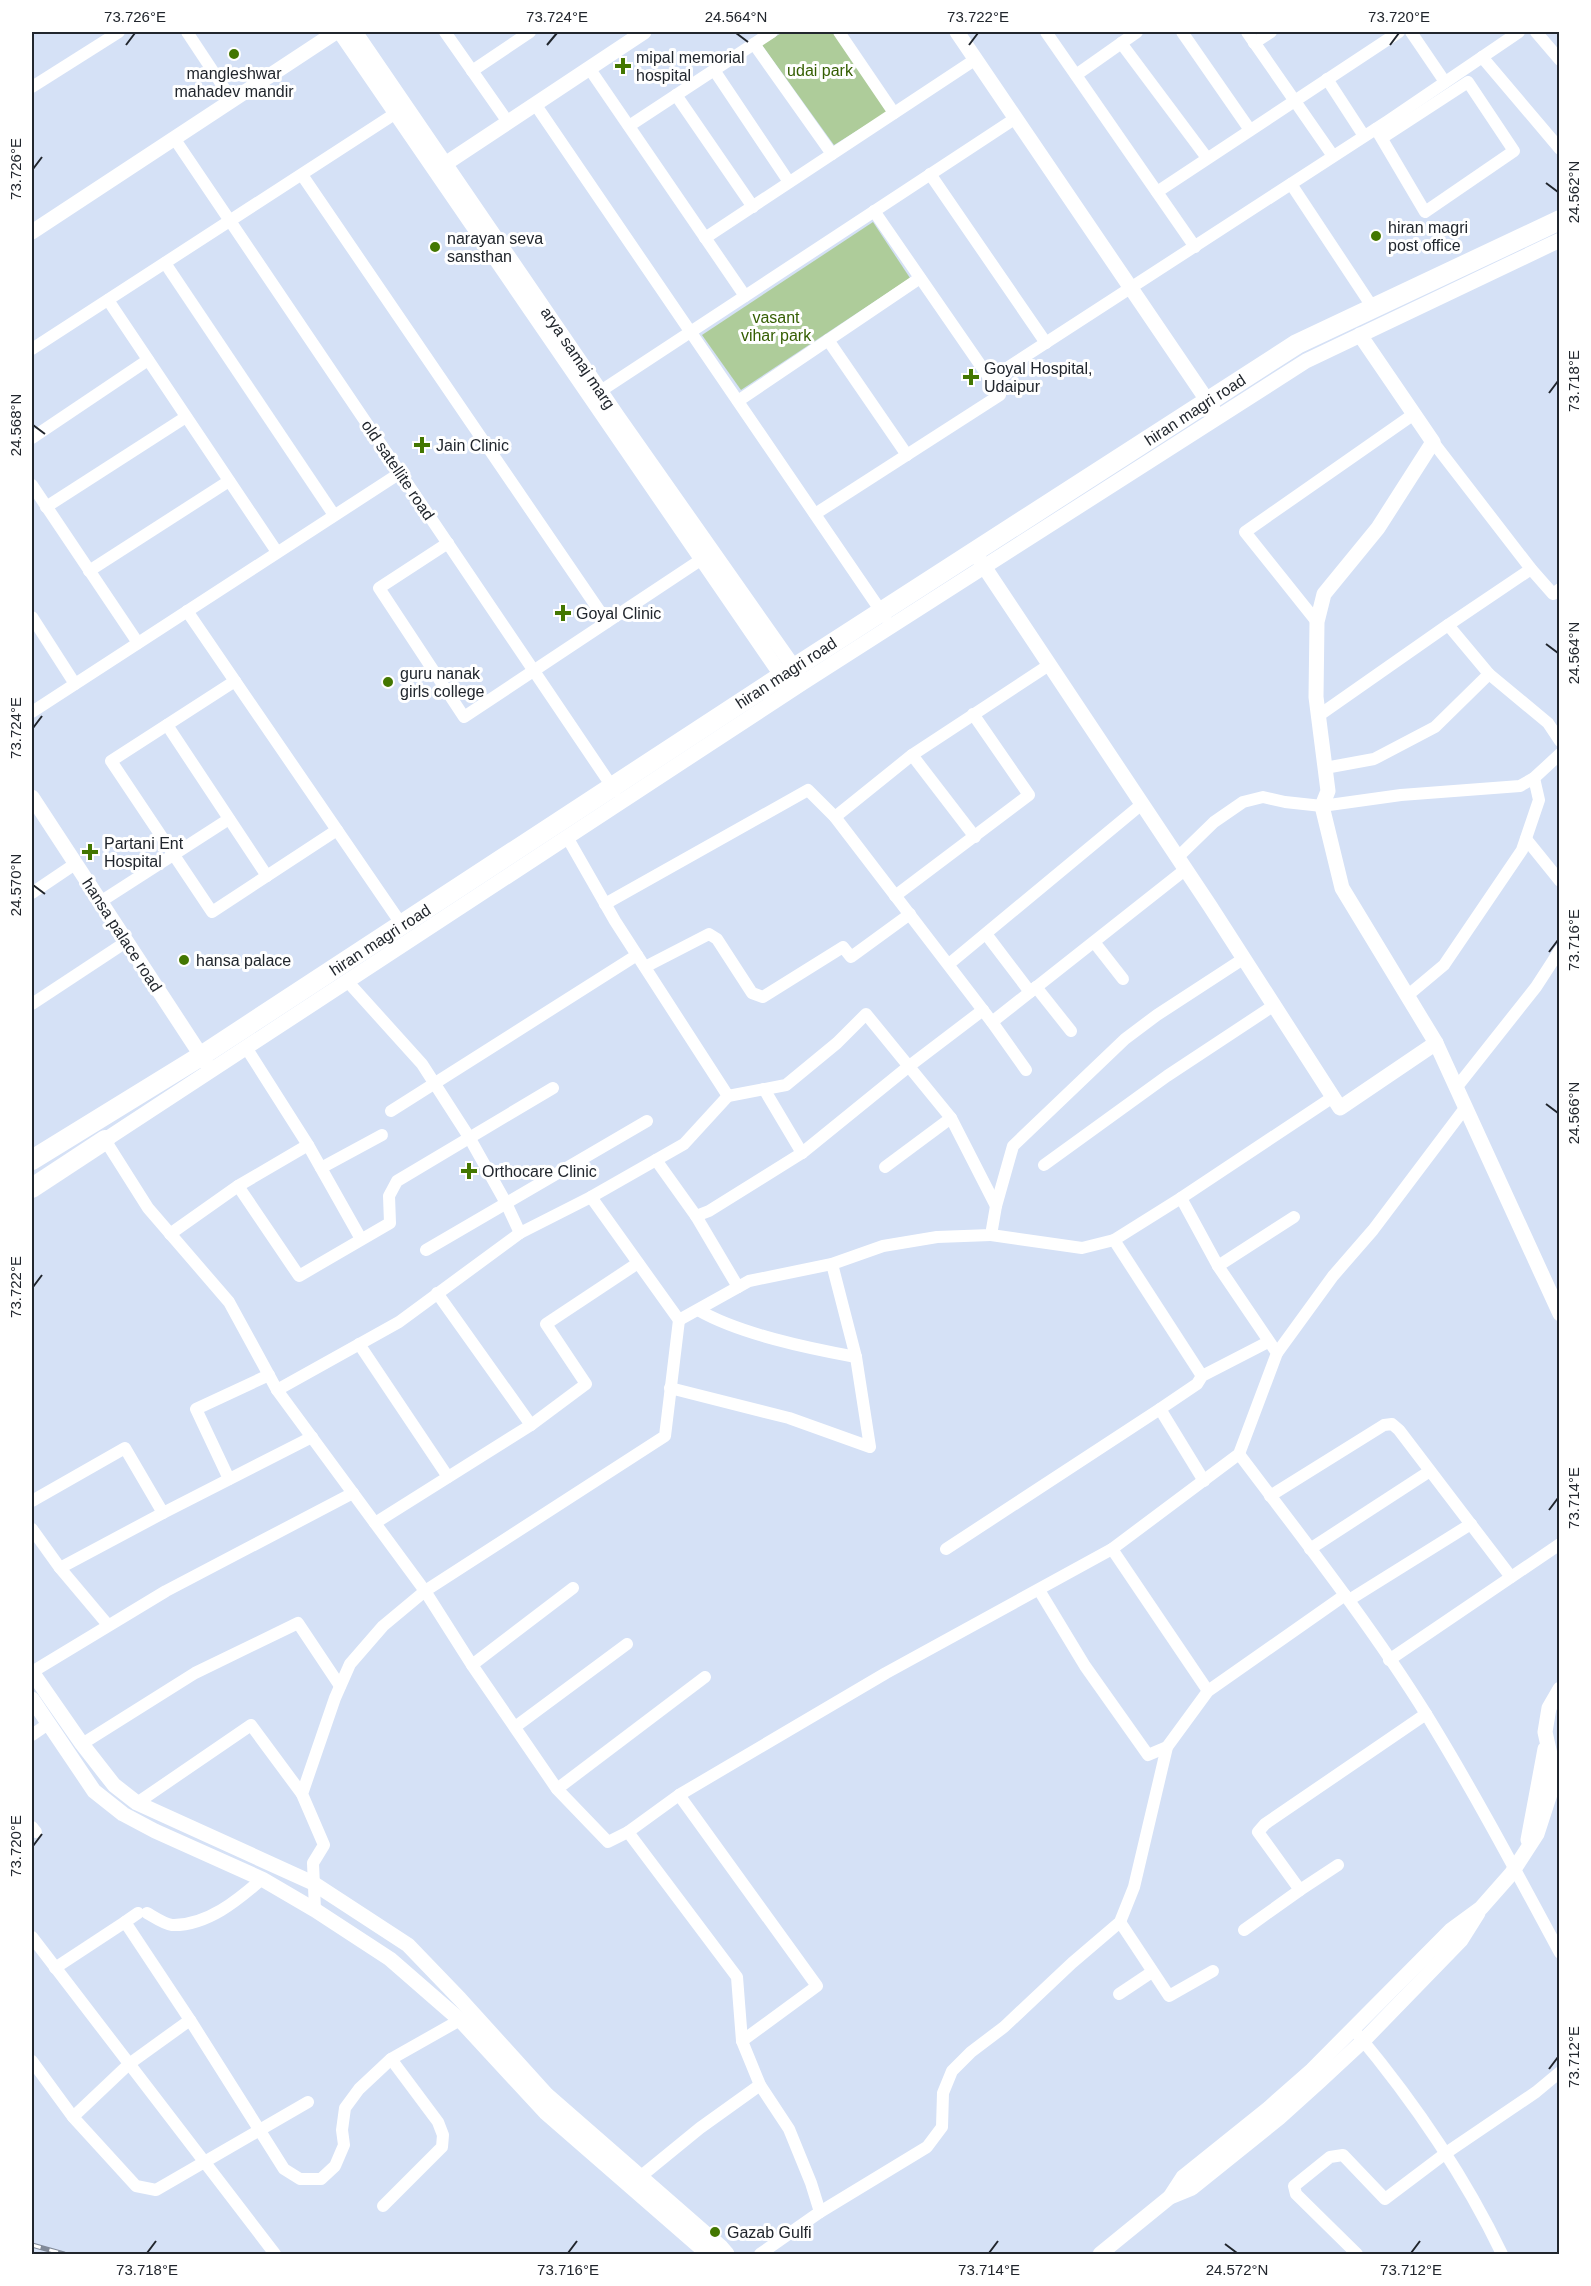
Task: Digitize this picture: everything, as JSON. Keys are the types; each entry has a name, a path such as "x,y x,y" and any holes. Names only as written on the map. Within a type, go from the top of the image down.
{"main road":[{"name":"hiran magri road","path":"32,1160 207,1064 402,925 617,795 1213,409 1297,344 1560,220"},
{"path":"32,1188 105,1140"}],"street":[{"path":"32,87 119,32"},
{"path":"187,32 232,100"},
{"path":"32,232 338,32 396,113 441,167 644,32"},
{"name":"arya samaj marg","path":"356,32 441,167 793,679"},
{"path":"445,32 508,122"},
{"path":"472,71 513,36 530,32"},
{"path":"629,126 772,32"},
{"path":"839,32 894,113"},
{"path":"957,32 1213,409 1360,335 1558,245"},
{"path":"1046,32 1195,247"},
{"path":"1076,75 1137,32"},
{"path":"1182,32 1250,130"},
{"path":"1247,32 1333,156"},
{"path":"1254,43 1271,32"},
{"path":"1157,192 1399,32"},
{"path":"1411,32 1445,82"},
{"path":"1379,134 1445,82 1519,32"},
{"path":"1536,32 1560,60"},
{"path":"1121,43 1207,158"},
{"path":"754,44 832,154"},
{"path":"1482,57 1560,149"},
{"path":"705,238 976,59"},
{"path":"589,68 745,296"},
{"path":"714,70 789,182"},
{"path":"1327,79 1364,136"},
{"path":"990,379 1364,136 1379,134 1468,82 1515,151 1425,212 1379,134"},
{"path":"676,95 753,207"},
{"path":"535,104 886,619"},
{"path":"32,349 396,113"},
{"path":"793,679 702,560 596,394 1016,118"},
{"name":"old satellite road","path":"174,138 617,795"},
{"path":"930,174 1046,343"},
{"path":"302,175 607,622"},
{"path":"1292,184 1373,308"},
{"path":"815,514 1000,395 874,211"},
{"path":"165,263 334,515"},
{"path":"738,401 920,278"},
{"path":"108,300 277,552"},
{"path":"1360,335 1433,442 1531,569 1553,594 1560,590"},
{"path":"828,340 907,455"},
{"path":"32,438 148,360"},
{"path":"1317,622 1245,532 1414,414"},
{"path":"46,507 186,417"},
{"path":"1433,442 1378,528 1324,594 1317,622 1316,697 1328,791 1322,806 1342,888 1436,1044 1560,1314"},
{"path":"32,712 400,472"},
{"path":"89,571 229,481"},
{"path":"32,485 138,643"},
{"path":"448,543 379,588 464,717 702,560"},
{"path":"979,559 1182,863 1340,1108 1436,1044"},
{"path":"1318,716 1531,569"},
{"path":"187,611 402,925"},
{"path":"32,617 75,684"},
{"path":"1448,625 1489,674 1548,723 1560,741"},
{"path":"834,816 912,755 1049,665"},
{"path":"1325,768 1374,759 1435,727 1489,674"},
{"path":"235,681 111,761 212,912 336,830"},
{"path":"896,896 1029,795 973,714"},
{"path":"167,725 267,876"},
{"path":"993,1022 1094,942 1182,863 1214,822 1243,802 1263,797 1322,806 1401,795 1520,786 1534,778 1560,754"},
{"path":"912,755 975,837"},
{"path":"1407,996 1444,965 1522,850 1539,800 1534,778"},
{"path":"605,904 808,790 834,816 993,1022 1026,1070"},
{"path":"617,795 567,837 247,1049 207,1064 105,1140 148,1208 229,1302 277,1390 425,1591 472,1665 557,1789 608,1842 628,1832 679,1795 886,1673 1112,1550 1239,1454 1277,1353 1333,1276 1373,1230 1465,1108"},
{"name":"hansa palace road","path":"32,798 207,1064"},
{"path":"949,964 1142,804"},
{"path":"100,902 229,819"},
{"path":"567,837 605,904 728,1096"},
{"path":"1526,839 1560,881"},
{"path":"32,893 75,864"},
{"path":"645,967 709,934 717,939 752,993 763,997 843,947 851,957 910,914"},
{"path":"986,934 1071,1031"},
{"path":"32,1004 126,942"},
{"path":"1094,942 1123,979"},
{"path":"1456,1088 1536,987 1560,950"},
{"path":"391,1111 637,955"},
{"path":"991,1235 996,1206 1013,1146 1125,1039 1157,1015 1243,959"},
{"path":"348,982 422,1064 506,1203 519,1233"},
{"path":"1044,1165 1167,1076 1273,1006"},
{"path":"696,1216 709,1211 802,1153 983,1010"},
{"path":"277,1390 399,1322 519,1233 591,1197 684,1144 728,1096 786,1085 837,1043 866,1014 951,1118 996,1206"},
{"path":"247,1049 308,1145 361,1239"},
{"path":"238,1186 300,1276 390,1223 389,1196 397,1181 553,1088"},
{"path":"764,1089 802,1153"},
{"path":"679,1320 749,1281 832,1264 883,1246 937,1237 991,1235 1082,1248 1114,1240 1334,1097"},
{"path":"885,1167 951,1118"},
{"path":"426,1250 647,1121"},
{"path":"321,1168 382,1135"},
{"path":"170,1233 238,1186 308,1145"},
{"path":"656,1160 696,1216 738,1287"},
{"path":"302,1794 350,1664 384,1626 425,1591 665,1436 679,1320 591,1197"},
{"path":"1181,1198 1218,1266 1277,1353"},
{"path":"1218,1266 1294,1217"},
{"path":"1114,1240 1202,1376"},
{"path":"375,1523 531,1425 586,1384 546,1324 638,1263"},
{"path":"670,1388 789,1418 870,1447 856,1357 832,1264"},
{"path":"437,1293 531,1425"},
{"path":"698,1310 717,1321 810,1348 856,1357"},
{"path":"946,1549 1197,1384 1202,1376 1268,1342"},
{"path":"359,1344 448,1477"},
{"path":"229,1479 196,1409 269,1375"},
{"path":"1160,1409 1204,1480"},
{"path":"1270,1496 1384,1425 1392,1424 1431,1471 1511,1577"},
{"path":"60,1568 312,1437"},
{"path":"32,1501 125,1448 163,1513"},
{"path":"1239,1454 1347,1598 1426,1714 1515,1869 1560,1953"},
{"path":"1310,1549 1431,1471"},
{"path":"353,1493 166,1591 32,1672 82,1744 114,1785 137,1803 313,1883 408,1945 547,2095 727,2254"},
{"path":"760,2254 820,2212 927,2147 942,2127 943,2093 952,2072 971,2052 1004,2027 1119,1922 1134,1887 1167,1747 1208,1691 1347,1598 1471,1524"},
{"path":"32,1529 60,1568 108,1625"},
{"path":"1389,1660 1560,1544"},
{"path":"1112,1550 1208,1691"},
{"path":"472,1665 573,1588"},
{"path":"1039,1590 1085,1666 1148,1755 1167,1747"},
{"path":"82,1744 195,1673 298,1623 340,1686"},
{"path":"515,1727 627,1644"},
{"path":"557,1789 705,1677"},
{"path":"1526,1852 1546,1741 1545,1722 1549,1708 1560,1689"},
{"path":"32,1699 94,1791 123,1814 155,1831 262,1879 315,1910 390,1959 460,2020 545,2112 708,2254"},
{"path":"1300,1890 1258,1832 1265,1824 1426,1714"},
{"path":"32,1735 48,1724"},
{"path":"137,1803 251,1725 302,1794 324,1845 313,1863 315,1910"},
{"path":"1100,2254 1170,2197 1192,2188 1279,2118 1359,2035 1461,1940 1480,1908 1515,1869 1543,1819 1556,1777 1546,1741"},
{"path":"679,1795 817,1986 742,2041"},
{"path":"628,1832 737,1977 742,2041 760,2085 789,2128 812,2183 820,2212"},
{"path":"1244,1930 1338,1865"},
{"path":"55,1968 125,1922 143,1913 171,1925 190,1922 209,1916 239,1899 262,1879"},
{"path":"125,1922 284,2169 300,2179 321,2179 335,2166 344,2145 342,2130 345,2108 359,2089 391,2059 460,2020"},
{"path":"1119,1922 1169,1996 1213,1971"},
{"path":"32,1936 275,2254"},
{"path":"1119,1994 1152,1972"},
{"path":"73,2117 129,2064 190,2020"},
{"path":"1359,2035 1446,2153 1488,2225 1502,2254"},
{"path":"383,2206 442,2147 443,2141 438,2122 391,2059"},
{"path":"32,2061 73,2117 136,2186 156,2190 308,2102"},
{"path":"1357,2254 1296,2194 1294,2186 1330,2157 1343,2155 1385,2199 1446,2153 1536,2092 1560,2072"},
{"path":"640,2177 700,2128 760,2085"}],"green space":[{"name":"udai park","path":"783,32 833,32 887,112 834,145 762,45"},
{"name":"vasant vihar park","path":"873,222 910,278 741,390 702,335"}],"railway":[{"path":"32,2245 64,2254"}],"place":[{"name":"mangleshwar mahadev mandir","path":"234,54"},
{"name":"mipal memorial hospital","path":"623,66"},
{"name":"hiran magri post office","path":"1376,236"},
{"name":"narayan seva sansthan","path":"435,247"},
{"name":"Goyal Hospital, Udaipur","path":"971,377"},
{"name":"Jain Clinic","path":"422,445"},
{"name":"Goyal Clinic","path":"563,613"},
{"name":"guru nanak girls college","path":"388,682"},
{"name":"Partani Ent Hospital","path":"90,852"},
{"name":"hansa palace","path":"184,960"},
{"name":"Orthocare Clinic","path":"469,1171"},
{"name":"Gazab Gulfi","path":"715,2232"}]}
